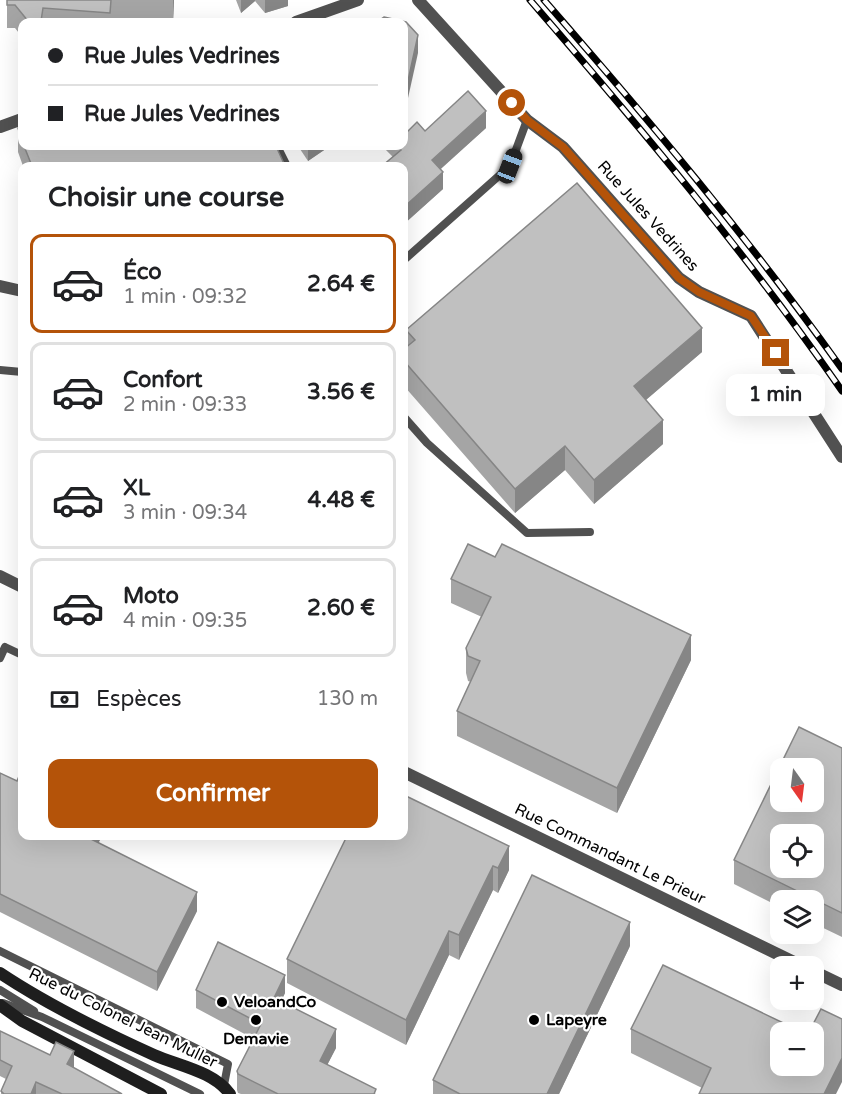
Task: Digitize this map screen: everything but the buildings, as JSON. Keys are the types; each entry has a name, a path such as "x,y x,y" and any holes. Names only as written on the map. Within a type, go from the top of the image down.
{"main road":[{"name":"Rue du Colonel Jean Muller","path":"0,973 36,996 155,1055 196,1071 227,1090"},
{"name":"Rue du Colonel Jean Muller","path":"0,1004 22,1021 161,1094"}],"street":[{"path":"307,18 358,0"},
{"name":"Rue Jules Vedrines","path":"418,0 527,120 563,147 679,278 699,292 751,316 842,457"},
{"path":"0,127 18,120"},
{"path":"0,286 18,290"},
{"path":"0,576 18,585"},
{"name":"Rue Commandant Le Prieur","path":"408,774 781,956"},
{"path":"824,976 842,985"}],"lane":[{"path":"408,256 510,166 527,120"},
{"path":"0,370 18,372"},
{"path":"408,422 427,443 527,532 590,532"},
{"path":"0,657 5,647 18,653"},
{"path":"0,951 228,1064 227,1090"},
{"name":"Rue du Colonel Jean Muller","path":"0,990 42,1017 200,1094"},
{"name":"Rue du Colonel Jean Muller","path":"0,1004 42,1017"}],"railway":[{"path":"530,0 691,191 806,340 842,391"},
{"path":"544,0 698,181 842,369"}],"place":[{"name":"VeloandCo","path":"222,1002"},
{"name":"Demavie","path":"256,1020"},
{"name":"Lapeyre","path":"534,1020"}],"route":[{"path":"512,103 527,120 563,147 679,278 699,292 751,316 776,353"}]}
